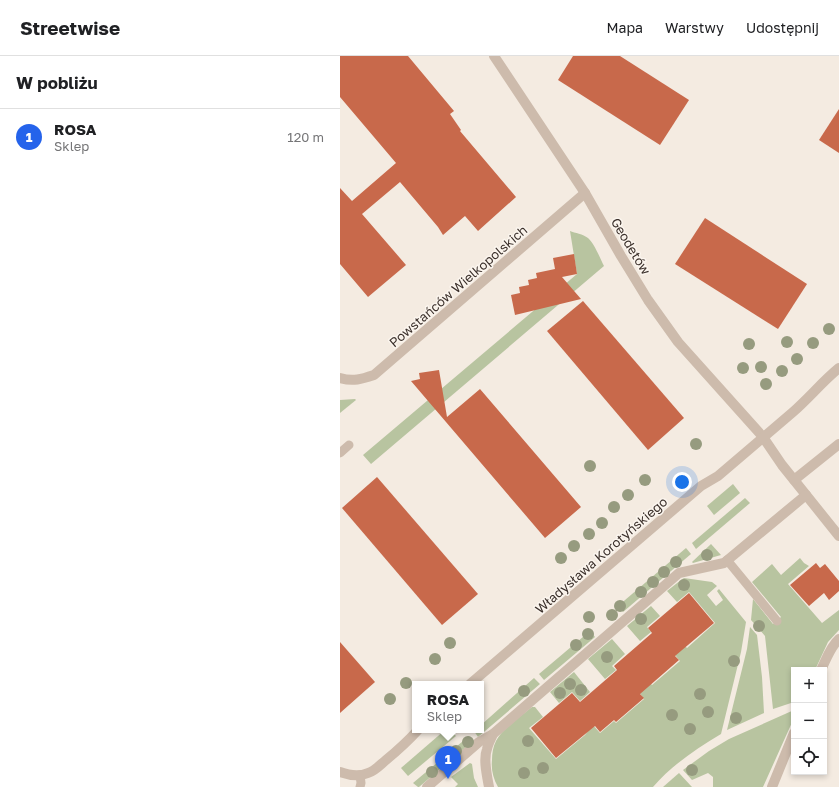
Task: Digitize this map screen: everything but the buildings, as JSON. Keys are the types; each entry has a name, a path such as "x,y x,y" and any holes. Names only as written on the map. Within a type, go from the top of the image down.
{"street":[{"name":"Geodetów","path":"494,56 585,193 648,300 678,342 763,437 782,465 839,536"},
{"name":"Powstańców Wielkopolskich","path":"340,378 346,380 359,380 374,375 585,193"},
{"name":"Władysława Korotyńskiego","path":"474,681 701,486 718,476 802,404 828,377 839,368"},
{"path":"794,480 839,444"},
{"path":"427,787 479,742 493,734 680,573 726,561 806,495"},
{"path":"822,667 835,642 839,639"},
{"path":"340,772 356,775 369,773 397,751 415,733"},
{"path":"489,787 487,778 486,750 493,734"},
{"path":"772,787 792,739"}],"lane":[{"path":"340,453 349,445"},
{"path":"726,561 777,621"},
{"path":"356,775 361,783 360,787"}],"green space":[{"path":"570,231 590,240 604,266 371,464 363,455 577,274"},
{"path":"340,400 356,400 340,413"},
{"path":"733,484 740,493 714,515 707,506"},
{"path":"745,498 750,503 696,549 692,543"},
{"path":"711,544 721,555 693,563 692,562"},
{"path":"686,548 691,554 623,612 618,606"},
{"path":"800,558 809,566 788,584 822,623 839,610 839,630 828,642 816,667 791,667 791,703 773,709 765,636 751,620 753,599 773,624 781,617 752,582 772,564 781,575"},
{"path":"684,578 712,582 717,586 707,595 716,606 723,600 717,591 719,589 746,622 741,652 721,734 685,758 660,779 653,787 498,787 492,767 492,752 495,743 507,727 532,707 535,707 543,717 529,728 556,759 585,735 593,725 600,733 614,721 616,723 644,699 639,692 650,683 652,685 680,661 675,655 685,646 687,648 715,623 689,592 677,602 667,591"},
{"path":"651,606 660,616 647,627 651,632 640,641 627,626"},
{"path":"750,627 757,635 762,677 764,713 727,730 747,649"},
{"path":"590,631 595,637 544,680 539,674"},
{"path":"612,639 625,654 612,666 616,670 605,679 588,659"},
{"path":"574,672 590,692 580,701 572,692 559,703 550,692"},
{"path":"534,678 540,684 484,732 484,722"},
{"path":"791,711 791,725 763,787 713,787 713,777 708,773 692,780 683,770 709,751 729,739"},
{"path":"442,733 453,733 456,736 408,776 401,768"},
{"path":"475,733 483,733 478,737"},
{"path":"469,736 473,741 419,787 413,783"},
{"path":"470,763 472,764 474,778 478,787 455,787 458,784 451,777"},
{"path":"679,773 692,787 663,787"}],"place":[{"name":"ROSA","path":"448,779"}]}
